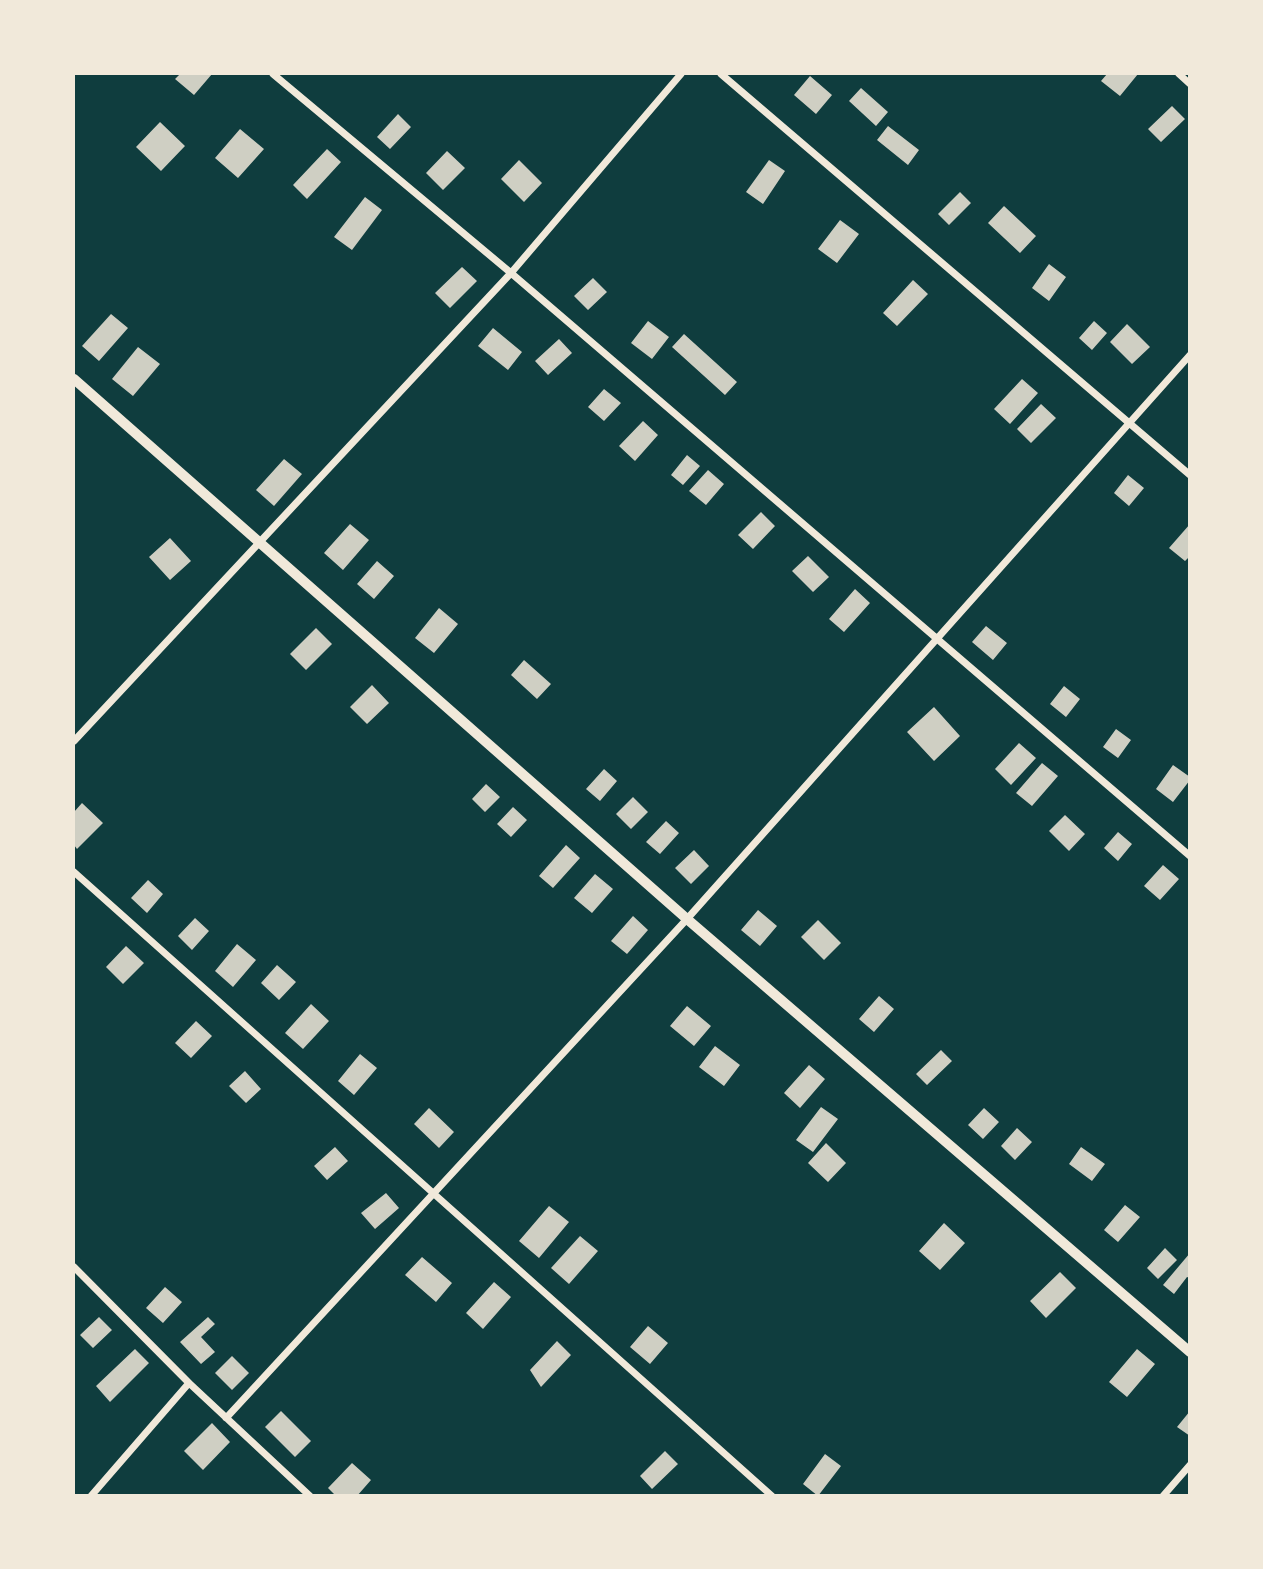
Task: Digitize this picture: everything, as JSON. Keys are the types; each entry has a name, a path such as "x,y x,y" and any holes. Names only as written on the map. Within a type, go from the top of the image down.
{"street":[{"path":"273,74 939,639 1189,856"},
{"path":"74,741 511,274 681,74"},
{"path":"721,74 1189,475"},
{"path":"1179,74 1189,84"},
{"path":"226,1419 687,919 1189,355"},
{"path":"74,379 687,919 1189,1352"},
{"path":"74,873 772,1496"},
{"path":"74,1267 226,1419 310,1496"},
{"path":"91,1496 189,1383"},
{"path":"1163,1496 1189,1465"}],"building":[{"path":"180,74 212,74 194,95 175,79"},
{"path":"1107,74 1138,74 1120,96 1101,81"},
{"path":"810,76 832,95 816,114 794,95"},
{"path":"861,88 888,112 876,126 849,101"},
{"path":"1172,106 1185,119 1161,142 1148,129"},
{"path":"398,114 411,127 390,149 377,137"},
{"path":"160,122 185,146 161,171 136,147"},
{"path":"888,126 919,150 908,165 877,140"},
{"path":"240,129 264,149 238,178 215,158"},
{"path":"327,149 341,162 307,199 293,185"},
{"path":"447,151 465,168 443,190 426,173"},
{"path":"519,160 542,183 524,202 501,179"},
{"path":"769,160 785,171 763,204 746,192"},
{"path":"960,192 971,203 949,225 938,214"},
{"path":"365,197 382,210 352,250 334,237"},
{"path":"1004,206 1036,236 1020,253 988,223"},
{"path":"840,220 859,234 837,263 818,249"},
{"path":"1049,264 1066,277 1049,301 1032,288"},
{"path":"462,267 477,281 450,308 435,293"},
{"path":"593,278 607,292 588,310 574,296"},
{"path":"913,280 928,294 897,326 883,313"},
{"path":"111,314 128,328 99,361 82,346"},
{"path":"648,321 669,337 652,359 631,343"},
{"path":"1094,321 1107,333 1092,350 1079,338"},
{"path":"1127,324 1150,347 1132,364 1110,342"},
{"path":"493,328 522,352 508,370 478,346"},
{"path":"684,334 737,382 725,395 672,347"},
{"path":"559,339 572,353 548,375 535,361"},
{"path":"138,347 160,364 133,396 112,379"},
{"path":"1022,379 1038,393 1010,424 994,409"},
{"path":"604,389 621,403 604,421 588,407"},
{"path":"1041,404 1056,418 1031,443 1017,429"},
{"path":"643,421 658,435 635,461 619,446"},
{"path":"687,455 700,466 683,485 671,475"},
{"path":"284,459 302,474 274,506 256,490"},
{"path":"708,470 724,484 706,505 689,491"},
{"path":"1128,475 1144,488 1129,506 1114,493"},
{"path":"761,512 775,526 753,549 738,535"},
{"path":"350,524 369,540 343,570 324,553"},
{"path":"1190,524 1190,556 1185,561 1169,548"},
{"path":"170,538 191,561 170,580 149,557"},
{"path":"808,556 829,577 813,592 792,571"},
{"path":"377,561 394,576 374,599 357,584"},
{"path":"855,589 870,603 844,632 829,619"},
{"path":"439,608 458,624 434,653 415,638"},
{"path":"986,626 1007,643 993,660 972,642"},
{"path":"316,628 332,644 306,670 290,654"},
{"path":"524,660 551,684 537,699 511,675"},
{"path":"372,685 389,703 367,724 350,707"},
{"path":"1064,686 1080,699 1066,717 1050,704"},
{"path":"934,707 960,736 934,761 907,732"},
{"path":"1116,729 1131,740 1118,758 1103,747"},
{"path":"1019,743 1036,758 1011,785 995,769"},
{"path":"1042,763 1058,776 1032,806 1016,793"},
{"path":"1173,765 1190,777 1190,780 1173,802 1156,789"},
{"path":"604,769 617,781 600,801 586,789"},
{"path":"486,784 500,797 485,812 472,799"},
{"path":"633,797 648,812 631,829 616,814"},
{"path":"82,803 103,823 77,849 74,845 74,812"},
{"path":"513,807 527,820 511,837 497,824"},
{"path":"1065,815 1085,834 1069,851 1049,831"},
{"path":"666,821 679,833 660,854 646,842"},
{"path":"1118,832 1132,844 1118,861 1104,848"},
{"path":"566,845 580,858 553,888 539,876"},
{"path":"694,850 709,866 691,884 675,868"},
{"path":"1163,865 1179,879 1160,900 1144,886"},
{"path":"595,874 613,889 592,913 574,898"},
{"path":"148,880 163,894 147,913 131,898"},
{"path":"758,910 777,926 760,946 741,930"},
{"path":"633,916 648,930 627,954 611,941"},
{"path":"195,918 209,931 192,950 178,936"},
{"path":"818,920 841,943 824,960 801,937"},
{"path":"237,944 256,960 233,987 215,971"},
{"path":"126,946 144,963 123,984 106,967"},
{"path":"277,965 296,982 279,1000 261,983"},
{"path":"879,996 894,1009 874,1032 859,1019"},
{"path":"311,1004 329,1021 303,1049 285,1033"},
{"path":"687,1006 711,1026 694,1046 670,1026"},
{"path":"196,1021 212,1036 191,1058 175,1043"},
{"path":"715,1046 740,1065 724,1086 699,1067"},
{"path":"941,1050 952,1061 927,1085 916,1074"},
{"path":"360,1054 377,1068 354,1095 338,1081"},
{"path":"809,1065 825,1079 800,1108 784,1093"},
{"path":"245,1071 261,1089 246,1103 229,1086"},
{"path":"821,1107 838,1119 813,1152 796,1140"},
{"path":"429,1108 454,1132 439,1148 414,1124"},
{"path":"984,1108 999,1122 983,1139 968,1125"},
{"path":"1017,1128 1032,1142 1015,1160 1001,1146"},
{"path":"826,1143 846,1163 828,1182 808,1163"},
{"path":"335,1147 348,1161 327,1180 314,1166"},
{"path":"1081,1147 1105,1164 1092,1181 1069,1164"},
{"path":"386,1193 399,1208 375,1229 361,1213"},
{"path":"1125,1205 1140,1217 1118,1242 1104,1230"},
{"path":"549,1206 569,1222 539,1258 519,1241"},
{"path":"944,1223 965,1243 940,1270 919,1251"},
{"path":"580,1236 598,1251 569,1284 551,1268"},
{"path":"1165,1248 1177,1260 1158,1279 1147,1268"},
{"path":"1190,1253 1190,1278 1187,1277 1174,1294 1163,1285"},
{"path":"422,1257 452,1283 436,1302 405,1275"},
{"path":"1060,1272 1076,1288 1046,1318 1030,1301"},
{"path":"494,1282 511,1297 483,1329 466,1313"},
{"path":"165,1287 182,1302 163,1323 146,1308"},
{"path":"99,1317 112,1330 93,1348 80,1335"},
{"path":"208,1317 215,1324 201,1337 215,1352 201,1364 180,1342"},
{"path":"648,1326 668,1343 650,1364 630,1347"},
{"path":"557,1341 571,1355 541,1387 530,1370"},
{"path":"135,1349 149,1363 110,1402 96,1386"},
{"path":"1137,1349 1155,1364 1127,1397 1109,1382"},
{"path":"232,1356 249,1373 232,1390 215,1373"},
{"path":"281,1411 311,1441 295,1457 265,1427"},
{"path":"1190,1411 1190,1436 1177,1427"},
{"path":"212,1423 230,1442 203,1470 184,1451"},
{"path":"665,1451 678,1464 652,1489 640,1476"},
{"path":"825,1454 841,1466 818,1496 803,1484"},
{"path":"352,1463 371,1480 357,1496 336,1496 328,1488"}]}
